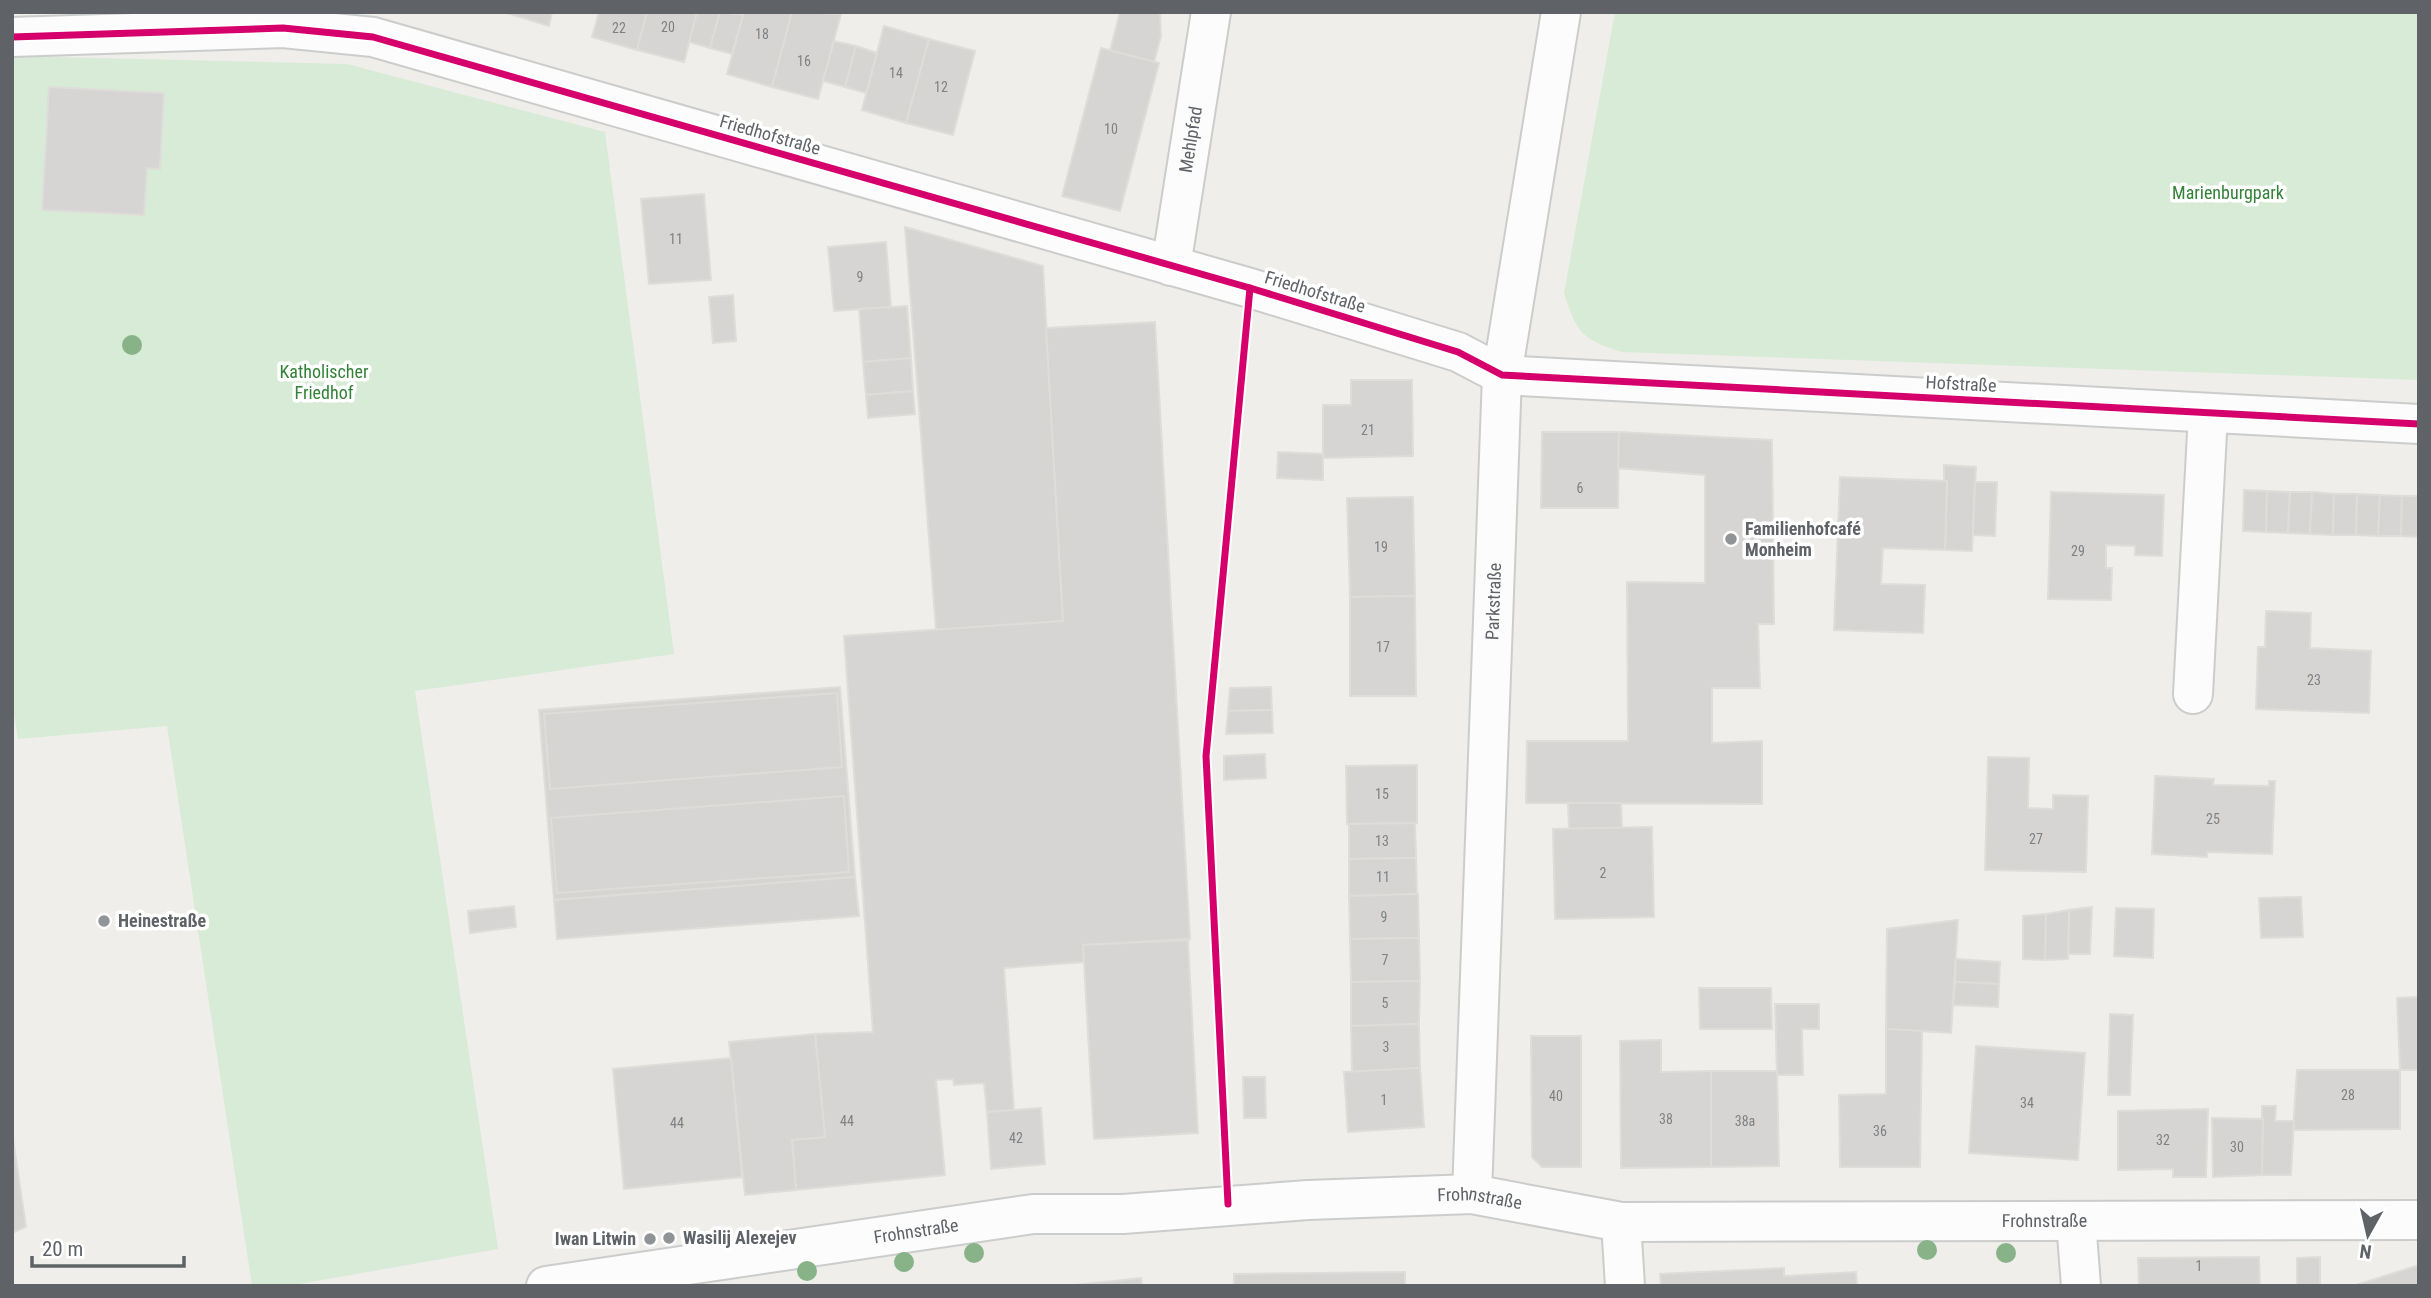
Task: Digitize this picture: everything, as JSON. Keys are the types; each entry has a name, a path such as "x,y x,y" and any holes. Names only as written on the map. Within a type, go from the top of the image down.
{"street":[{"name":"Mehlpfad","path":"1171,266 1211,12"},
{"name":"Parkstraße","path":"1472,1194 1502,375 1561,12"},
{"name":"Friedhofstraße","path":"12,37 283,28 373,37 1171,266 1458,352 1502,375"},
{"name":"Hofstraße","path":"1502,375 2419,424"},
{"path":"2193,694 2208,414"},
{"name":"Frohnstraße","path":"546,1286 1033,1214 1123,1214 1255,1203 1472,1194 1621,1222 2419,1220"},
{"path":"1621,1222 1625,1286"},
{"path":"2076,1222 2081,1286"}],"green space":[{"name":"Marienburgpark","path":"1615,12 2419,12 2419,380 1622,352 1597,343 1577,326 1564,293"},
{"name":"Katholischer Friedhof","path":"12,56 347,64 605,132 674,654 415,691 498,1249 288,1286 252,1286 167,726 18,739 12,699"}],"building":[{"path":"503,12 552,12 549,26"},
{"path":"599,12 647,12 637,50 592,37"},
{"path":"647,12 697,12 684,62 637,50"},
{"path":"697,12 720,12 710,48 689,42"},
{"path":"720,12 743,15 732,54 710,48"},
{"path":"744,12 792,12 772,87 727,74"},
{"path":"792,12 841,14 818,99 772,87"},
{"path":"1120,12 1160,12 1161,36 1154,62 1110,51"},
{"path":"884,26 929,39 906,123 862,110"},
{"path":"929,39 975,51 953,135 906,123"},
{"path":"834,41 856,46 845,87 823,81"},
{"path":"856,46 877,53 866,93 845,87"},
{"path":"1101,48 1159,63 1120,211 1062,196"},
{"path":"49,87 164,93 160,169 147,168 144,215 42,210"},
{"path":"704,194 711,280 649,284 641,199"},
{"path":"905,227 1043,266 1063,621 936,630"},
{"path":"886,242 891,307 834,311 828,247"},
{"path":"733,295 736,341 713,343 709,297"},
{"path":"907,306 911,358 863,362 859,309"},
{"path":"1155,322 1190,939 1083,945 1084,962 1004,968 1014,1111 987,1112 984,1083 954,1085 953,1079 936,1080 945,1175 796,1190 792,1140 825,1137 815,1034 873,1032 844,636 1063,621 1046,328"},
{"path":"911,358 913,391 866,395 863,362"},
{"path":"1351,380 1412,380 1413,456 1323,458 1323,405 1351,405"},
{"path":"913,391 915,414 868,418 866,395"},
{"path":"1542,432 1619,432 1618,508 1541,508"},
{"path":"1619,432 1772,440 1774,624 1758,624 1760,688 1712,688 1712,743 1762,741 1762,804 1526,803 1527,741 1628,741 1627,582 1705,583 1705,475 1618,468"},
{"path":"1278,452 1323,454 1323,480 1277,478"},
{"path":"1944,465 1976,467 1972,551 1945,550 1947,481 1944,481"},
{"path":"1840,477 1947,481 1945,550 1883,548 1881,584 1925,585 1923,633 1834,630"},
{"path":"1975,482 1997,482 1995,536 1973,535"},
{"path":"2244,490 2267,491 2266,532 2243,531"},
{"path":"2267,491 2290,492 2288,533 2266,532"},
{"path":"2051,492 2164,495 2162,556 2135,555 2135,546 2106,545 2106,568 2112,568 2111,600 2048,599"},
{"path":"2290,492 2312,492 2310,534 2288,533"},
{"path":"2312,492 2334,494 2333,535 2310,534"},
{"path":"2334,494 2357,494 2356,535 2333,535"},
{"path":"2357,494 2380,495 2378,536 2356,535"},
{"path":"2380,495 2402,496 2401,536 2378,536"},
{"path":"2402,496 2419,496 2419,537 2401,536"},
{"path":"1413,497 1415,596 1350,597 1347,498"},
{"path":"1415,596 1416,696 1350,696 1350,597"},
{"path":"2266,611 2311,613 2310,648 2371,651 2369,713 2256,709 2258,647 2265,647"},
{"path":"840,687 855,877 554,900 539,710"},
{"path":"1271,687 1272,710 1228,711 1230,688"},
{"path":"837,693 842,767 550,789 544,714"},
{"path":"1272,710 1273,733 1226,734 1228,711"},
{"path":"1265,754 1266,778 1224,780 1224,756"},
{"path":"1988,757 2029,758 2028,808 2053,809 2053,795 2088,796 2086,872 1985,870"},
{"path":"1417,765 1417,823 1347,824 1346,766"},
{"path":"2155,776 2214,779 2213,785 2269,786 2269,781 2275,781 2272,854 2207,852 2207,857 2152,854"},
{"path":"844,796 849,872 557,893 551,818"},
{"path":"1568,803 1621,803 1622,828 1569,829"},
{"path":"1415,823 1416,858 1349,859 1349,824"},
{"path":"1652,827 1654,917 1555,919 1553,829"},
{"path":"1416,858 1417,894 1349,896 1349,859"},
{"path":"855,877 859,916 557,939 554,900"},
{"path":"1418,894 1419,938 1350,939 1349,896"},
{"path":"2301,897 2303,937 2261,938 2259,898"},
{"path":"514,906 516,927 470,933 468,911"},
{"path":"2092,907 2090,954 2068,954 2069,910"},
{"path":"2116,908 2154,909 2153,958 2114,956"},
{"path":"2069,910 2068,959 2045,960 2046,914"},
{"path":"2046,914 2045,960 2023,959 2023,916"},
{"path":"1958,920 1951,1033 1886,1029 1887,929"},
{"path":"1419,938 1420,981 1351,982 1350,939"},
{"path":"1188,940 1198,1133 1094,1139 1083,945"},
{"path":"1956,959 2000,962 1999,984 1955,982"},
{"path":"1420,981 1419,1024 1351,1026 1351,982"},
{"path":"1955,982 1999,984 1998,1007 1953,1005"},
{"path":"1699,988 1771,988 1772,1029 1700,1029"},
{"path":"2419,997 2419,1070 2400,1070 2397,998"},
{"path":"1775,1004 1819,1004 1819,1029 1802,1029 1803,1075 1777,1075"},
{"path":"2110,1014 2133,1015 2130,1095 2108,1095"},
{"path":"1419,1024 1420,1068 1352,1072 1351,1026"},
{"path":"1886,1029 1922,1031 1920,1167 1840,1167 1839,1095 1886,1094"},
{"path":"815,1034 825,1137 792,1140 796,1190 745,1195 729,1042"},
{"path":"1531,1036 1581,1036 1581,1167 1542,1167 1532,1157"},
{"path":"1661,1040 1661,1072 1711,1071 1711,1167 1621,1168 1620,1041"},
{"path":"1976,1046 2085,1053 2078,1160 1969,1153"},
{"path":"731,1058 742,1177 624,1189 613,1069"},
{"path":"1420,1068 1424,1127 1348,1132 1344,1072"},
{"path":"2297,1070 2400,1070 2400,1129 2293,1130"},
{"path":"1711,1071 1777,1071 1779,1166 1711,1167"},
{"path":"1243,1077 1265,1077 1266,1118 1244,1118"},
{"path":"2262,1106 2276,1106 2275,1121 2294,1121 2291,1175 2262,1175"},
{"path":"1041,1108 1045,1164 991,1169 987,1112"},
{"path":"2208,1109 2206,1177 2173,1177 2173,1169 2118,1170 2118,1111"},
{"path":"2212,1118 2263,1119 2262,1175 2213,1177"},
{"path":"12,1132 26,1227 12,1233"},
{"path":"2259,1257 2260,1286 2139,1286 2138,1258"},
{"path":"2320,1257 2320,1286 2297,1286 2297,1258"},
{"path":"2419,1265 2419,1286 2353,1286"},
{"path":"1784,1268 1784,1276 1856,1272 1857,1286 1661,1286 1660,1274"},
{"path":"1405,1272 1405,1286 1234,1286 1234,1274"},
{"path":"1141,1278 1142,1286 1065,1286 1104,1282"}],"cycle path":[{"path":"12,37 283,28 373,37 1250,288 1458,352 1502,375 2419,424"},
{"path":"1228,1204 1206,756 1250,288"}],"place":[{"name":"Familienhofcafé Monheim","path":"1731,539"},
{"name":"Heinestraße","path":"104,921"},
{"name":"Wasilij Alexejev","path":"669,1238"},
{"name":"Iwan Litwin","path":"650,1239"}]}
